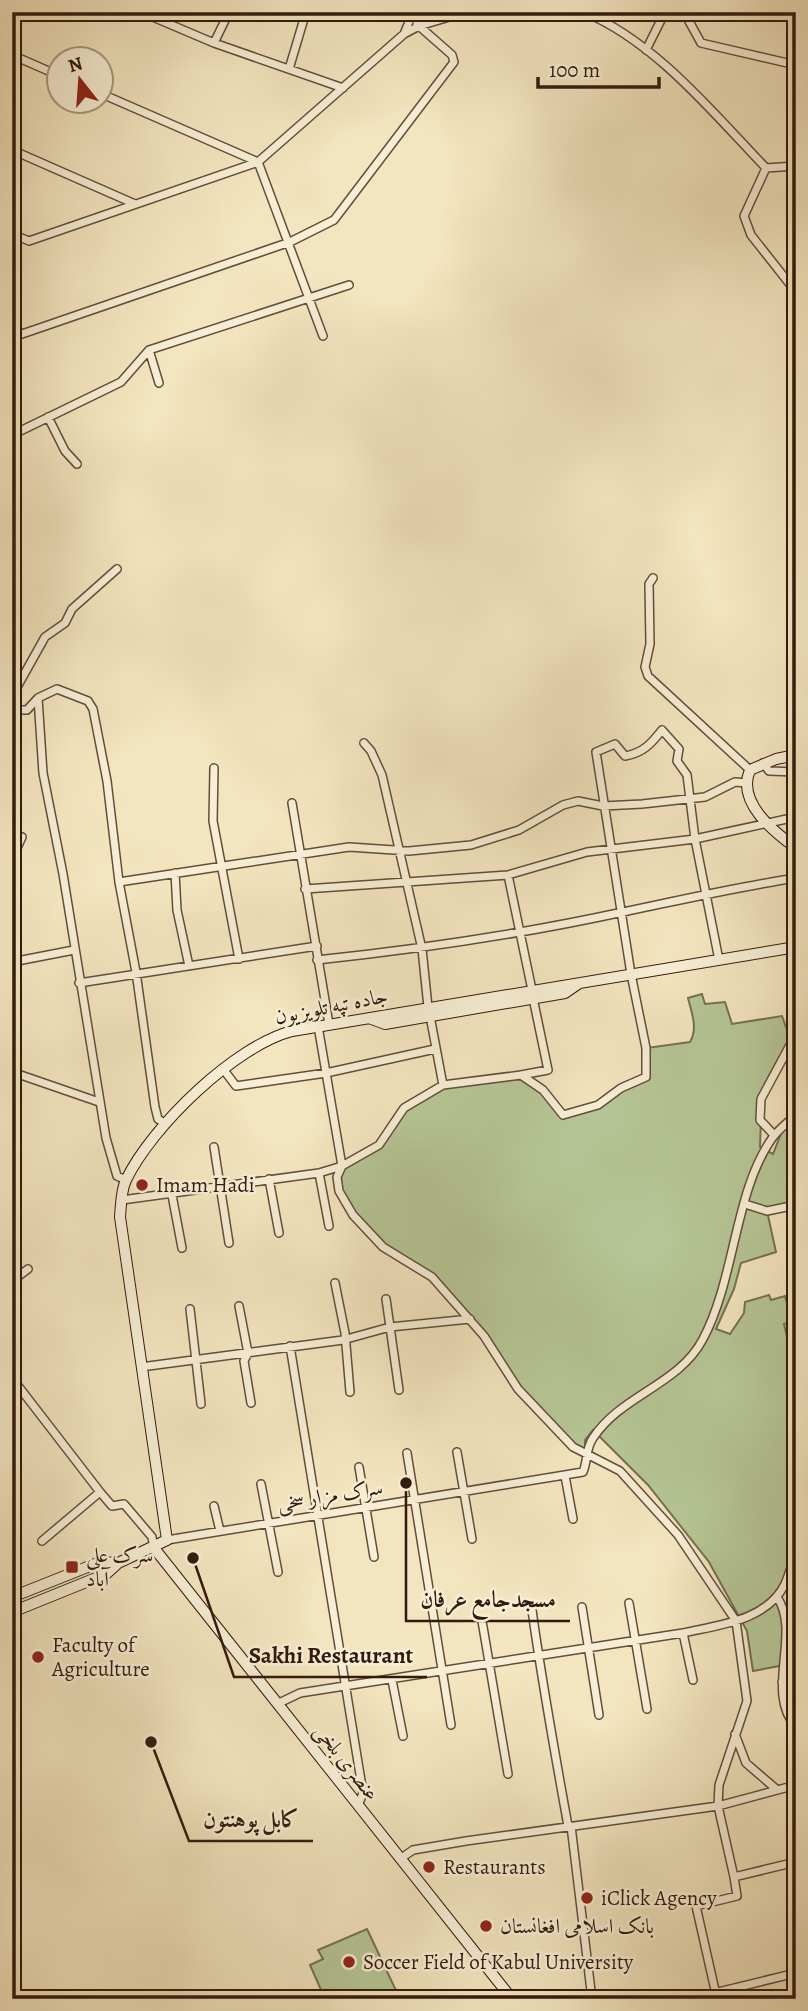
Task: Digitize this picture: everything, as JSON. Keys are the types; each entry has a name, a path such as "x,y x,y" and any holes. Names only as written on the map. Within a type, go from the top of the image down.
{"street":[{"path":"141,12 214,43 343,88"},
{"path":"214,43 229,12"},
{"path":"289,69 306,12"},
{"path":"12,234 29,241 258,162 404,34 419,26 466,12"},
{"path":"584,12 646,50 702,100 766,168"},
{"path":"646,50 665,12"},
{"path":"684,12 701,43 796,65"},
{"path":"12,330 22,334 290,243 340,214 454,62 452,55 410,15"},
{"path":"404,34 410,15"},
{"path":"12,55 46,70"},
{"path":"116,100 258,162 323,336"},
{"path":"12,150 135,204"},
{"path":"766,168 796,166"},
{"path":"766,168 744,216 751,234 796,292"},
{"path":"12,435 121,382 149,350 349,285"},
{"path":"149,350 159,383"},
{"path":"48,417 65,451 77,464"},
{"path":"12,696 37,646 65,623 72,609 117,569"},
{"path":"653,578 649,584 650,644 645,667 648,676 750,770"},
{"path":"12,710 27,710 38,698 57,689 88,701 93,709 107,781 119,882 136,972 155,1107 158,1119 166,1124"},
{"path":"38,698 43,774 99,1102 117,1176 126,1180"},
{"path":"521,1075 543,1090 563,1115 597,1105 621,1087 646,1077 646,1048 631,974 596,751 615,744 625,756 634,754 649,747 662,730 678,749 677,761 687,775 695,839 719,960"},
{"path":"364,743 372,751 382,775 408,882 422,948 429,1012 443,1085"},
{"path":"750,770 796,755"},
{"path":"763,764 769,771 796,772"},
{"path":"214,768 213,821 239,959"},
{"path":"750,770 747,783 749,796 765,823 796,848"},
{"path":"119,882 349,847 399,849 471,845 519,830 563,805 578,801 603,806 691,799 705,797 735,782 747,783"},
{"path":"292,803 317,946 326,1073 342,1166 337,1177 339,1191 353,1215 394,1256 432,1277 470,1319 499,1357 519,1390 573,1447 620,1471 678,1535 736,1621 747,1701 719,1785 718,1807 737,1896 696,1906 716,1996"},
{"path":"305,889 508,875 587,852 695,839 796,817"},
{"path":"12,837 22,837 12,859"},
{"path":"175,873 177,910 189,966"},
{"path":"121,1200 319,1173 342,1166 379,1145 404,1108 443,1085 548,1070 508,875"},
{"path":"317,960 422,948 622,912 706,892 796,878"},
{"path":"79,983 136,972 317,946"},
{"path":"631,974 795,949"},
{"path":"12,962 74,950"},
{"name":"جاده تپه تلویزیون","path":"167,1540 120,1217 126,1180 166,1124 223,1069 272,1036 368,1017 385,1024 429,1012 532,994 565,993 582,982 631,974"},
{"path":"774,1135 760,1119 761,1099 796,1034"},
{"path":"223,1069 236,1086 326,1073 435,1049"},
{"path":"12,1072 99,1102"},
{"path":"585,1452 594,1436 617,1412 673,1375 696,1352 726,1284 745,1204 774,1135 796,1115"},
{"path":"214,1147 229,1243"},
{"path":"319,1173 329,1226"},
{"path":"269,1179 279,1233"},
{"path":"172,1195 182,1248"},
{"path":"745,1204 767,1211 796,1205"},
{"path":"12,1281 28,1269"},
{"path":"335,1283 345,1333 349,1392"},
{"path":"386,1299 399,1390"},
{"path":"239,1306 248,1353 244,1361 251,1403"},
{"path":"190,1309 201,1404"},
{"path":"141,1367 344,1340 390,1327 470,1319"},
{"path":"290,1346 340,1636 345,1686 363,1793 358,1806"},
{"path":"12,1378 111,1506 124,1504 152,1537 153,1548"},
{"path":"457,1452 466,1491 472,1539"},
{"name":"سرک مزار سخی","path":"167,1540 565,1476 583,1472 587,1462 585,1452"},
{"path":"407,1453 451,1725"},
{"path":"359,1467 374,1557"},
{"path":"565,1476 573,1519"},
{"path":"261,1483 278,1572"},
{"path":"42,1541 100,1492"},
{"path":"214,1506 220,1531"},
{"path":"12,1612 106,1574 118,1563 167,1540"},
{"name":"عنصری بلخی","path":"153,1548 512,1999"},
{"path":"277,1704 300,1693 683,1633 736,1621 769,1605 777,1597 796,1553"},
{"path":"12,1597 100,1562 118,1563"},
{"path":"777,1597 785,1614 782,1682 787,1717 796,1727"},
{"path":"629,1603 647,1709"},
{"path":"582,1607 586,1647 599,1714"},
{"path":"532,1610 547,1697 546,1717 569,1826 592,1999"},
{"path":"482,1621 508,1773"},
{"path":"683,1633 693,1680"},
{"path":"392,1680 403,1736"},
{"path":"782,1682 796,1681"},
{"path":"735,1734 746,1763 775,1788"},
{"path":"400,1859 412,1850 718,1807 775,1788 796,1785"},
{"path":"734,1877 796,1862"},
{"path":"689,1999 716,1996 796,1973"}],"green space":[{"path":"702,994 705,1004 725,1002 732,1024 782,1016 790,1038 762,1092 760,1147 773,1154 786,1121 796,1111 796,1205 767,1211 776,1252 741,1263 734,1289 716,1329 730,1334 744,1313 745,1302 769,1295 771,1300 785,1296 792,1322 784,1324 796,1376 796,1549 787,1581 772,1597 782,1610 785,1665 753,1671 747,1631 709,1562 648,1485 593,1430 585,1440 585,1452 573,1447 518,1389 499,1357 432,1277 394,1256 353,1215 339,1191 342,1166 379,1145 404,1108 443,1085 501,1076 528,1079 563,1115 598,1105 646,1077 646,1048 690,1042 694,1026 688,998"},
{"name":"Soccer Field of Kabul University","path":"367,1929 400,1999 325,1999 310,1965 323,1959 318,1950"}],"place":[{"name":"Imam Hadi","path":"142,1185"},
{"name":"مسجدجامع عرفان","path":"406,1483"},
{"name":"Sakhi Restaurant","path":"193,1558"},
{"name":"سرک علی آباد","path":"72,1567"},
{"name":"Faculty of Agriculture","path":"38,1657"},
{"name":"کابل پوهنتون","path":"151,1742"},
{"name":"Restaurants","path":"429,1867"},
{"name":"iClick Agency","path":"587,1898"},
{"name":"بانک اسلامی افغانستان","path":"486,1926"},
{"name":"Soccer Field of Kabul University","path":"349,1962"}]}
